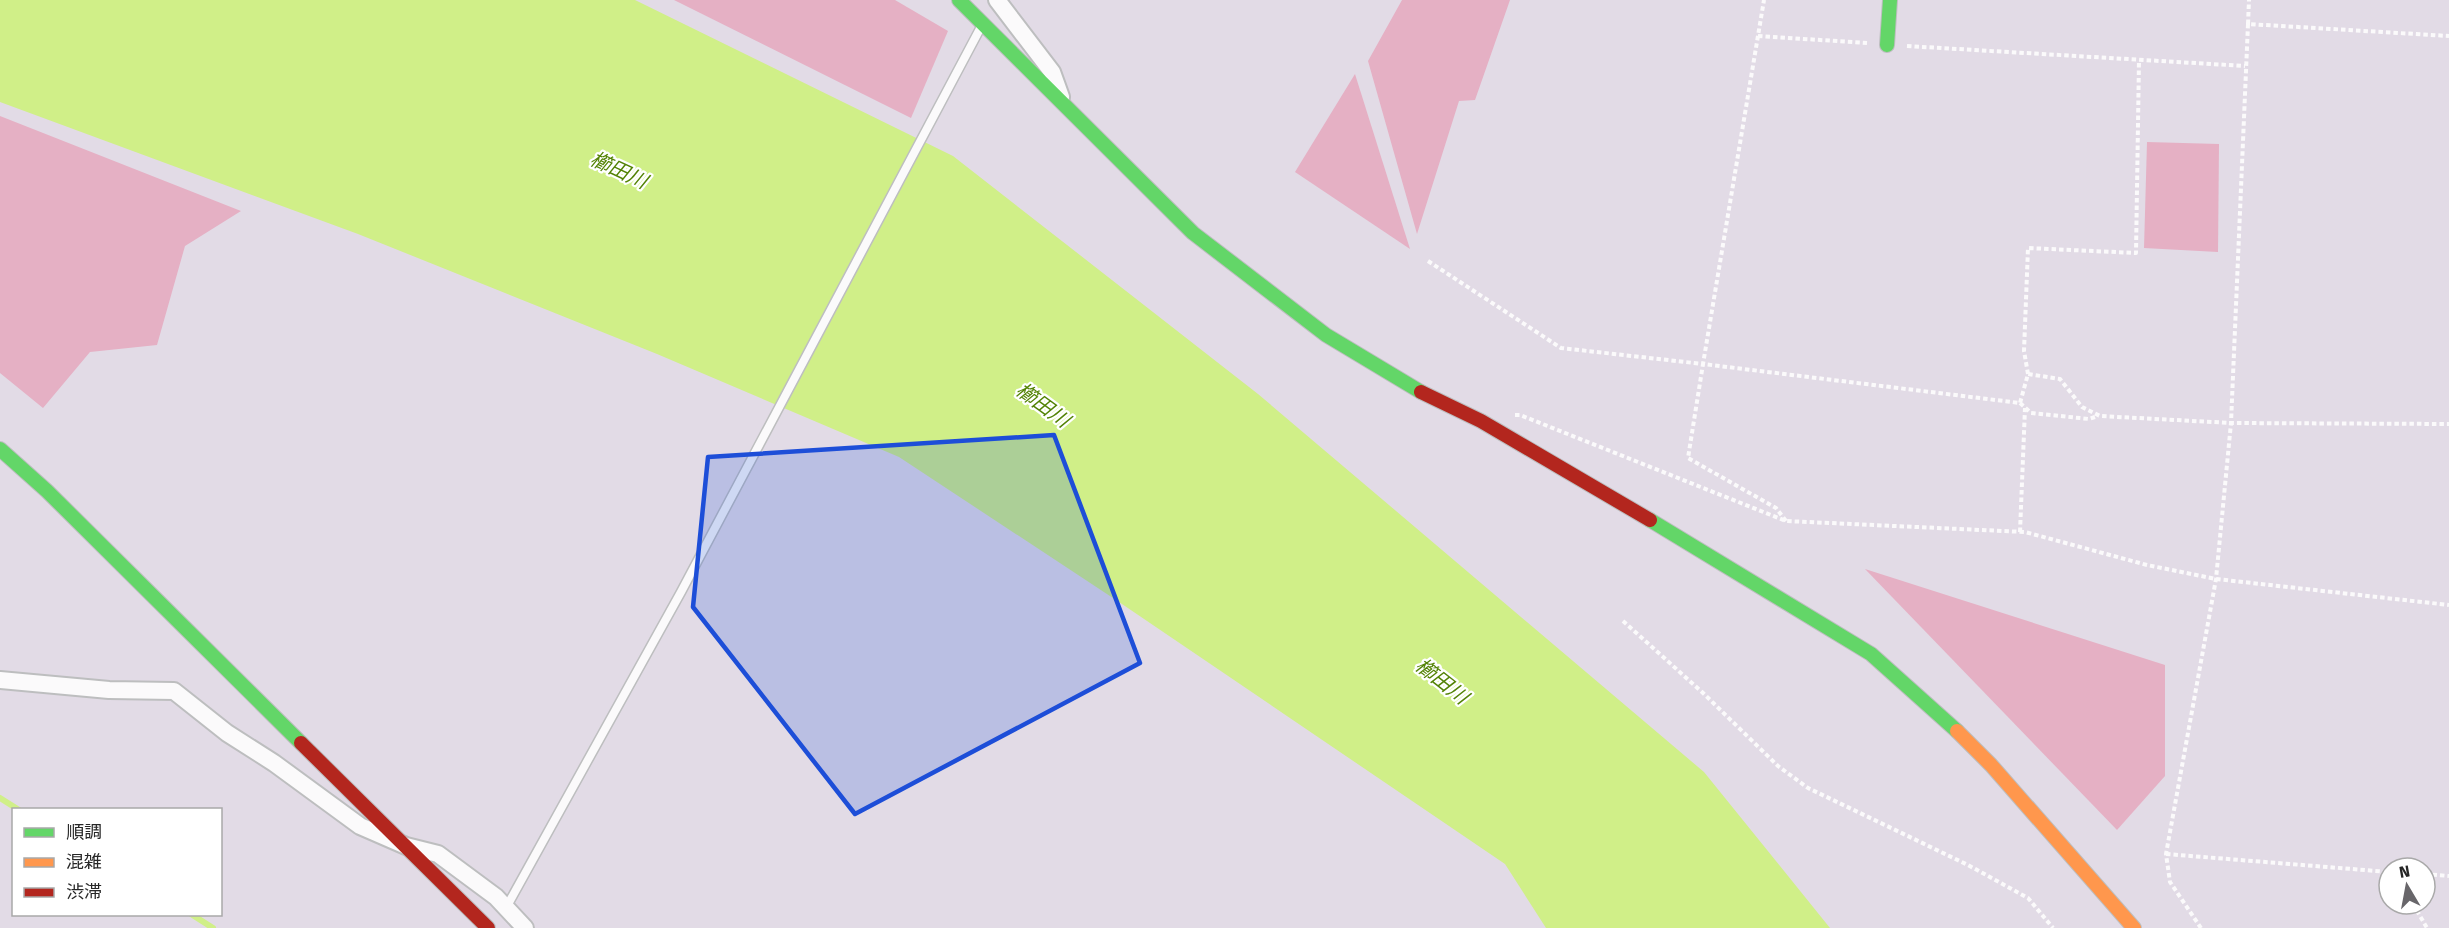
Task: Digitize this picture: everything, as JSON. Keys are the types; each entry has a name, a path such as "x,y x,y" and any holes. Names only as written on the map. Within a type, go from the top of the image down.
{"street":[{"path":"958,0 1192,233 1257,285 1326,335 1411,387 1481,421 1575,476 1871,654 1942,716 1991,765 2134,928"},
{"path":"997,0 1052,72 1064,106"},
{"path":"1887,45 1890,0"},
{"path":"0,449 55,499 333,777 488,928"},
{"path":"0,680 109,690 174,691 227,733 274,763 360,826 406,846 438,854 507,906 525,928"}],"lane":[{"path":"507,906 728,503 982,25"}],"path":[{"path":"1764,0 1688,458 1776,508 1786,521"},
{"path":"2201,928 2170,882 2166,854 2216,579 2231,423 2249,0"},
{"path":"2248,24 2449,36"},
{"path":"1758,36 2245,66"},
{"path":"2020,403 2028,374 2024,351 2028,248 2136,253 2139,60"},
{"path":"1428,261 1561,348 2020,403 2031,413 2089,419 2100,416 2231,423 2449,424"},
{"path":"2028,374 2060,379 2082,407 2100,416"},
{"path":"2020,532 2025,408"},
{"path":"1510,416 1520,415 1786,521 2020,532 2147,565 2216,579 2449,605"},
{"path":"1623,621 1702,692 1778,766 1808,788 1968,865 2028,898 2053,928"},
{"path":"2166,854 2377,871"}],"highlighted area":[{"path":"1054,435 1140,663 855,814 693,607 708,457"}],"shaded area":[{"path":"674,0 895,0 948,31 911,118"},
{"path":"1402,0 1510,0 1475,100 1459,101 1417,234 1368,61"},
{"path":"1355,74 1410,249 1295,172"},
{"path":"0,116 241,211 185,246 157,345 90,352 43,408 0,373"},
{"path":"2147,142 2219,144 2218,252 2144,248"},
{"path":"1865,569 2165,665 2165,776 2117,830"}],"water":[{"name":"櫛田川","path":"0,0 635,0 953,156 1258,394 1704,772 1830,928 1546,928 1505,864 1119,602 899,457 657,354 358,234 0,102"}],"waterway":[{"path":"0,798 16,808"},
{"path":"194,916 213,928"}],"traffic: fast":[{"path":"959,0 1193,233 1326,335 1421,392"},
{"path":"1887,45 1890,0"},
{"path":"0,449 47,491 301,743"},
{"path":"1650,520 1871,654 1957,731"}],"traffic: slow":[{"path":"1957,731 1991,765 2134,928"}],"traffic: jam":[{"path":"1421,392 1481,421 1650,520"},
{"path":"301,743 488,928"}]}
